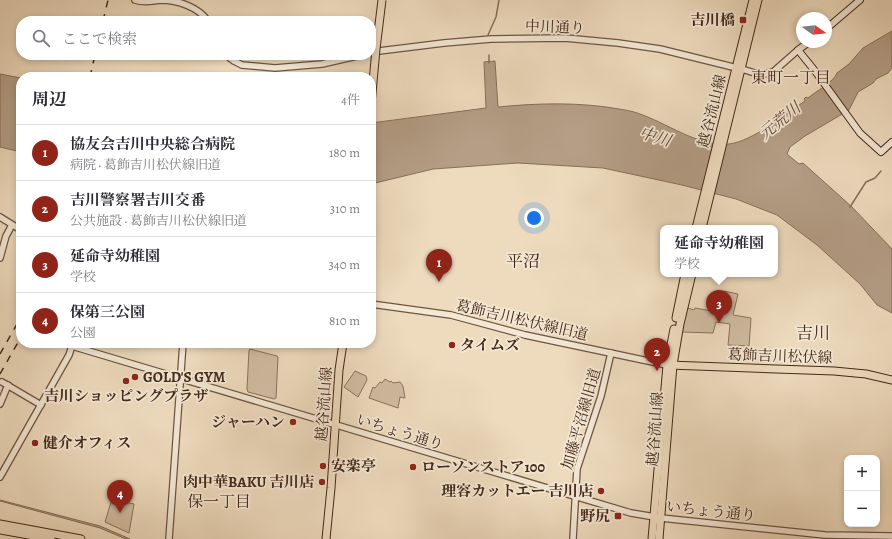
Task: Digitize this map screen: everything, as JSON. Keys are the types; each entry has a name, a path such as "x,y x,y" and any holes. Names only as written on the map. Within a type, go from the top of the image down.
{"main road":[{"path":"376,49 382,0"},
{"name":"越谷流山線","path":"738,72 752,0"},
{"name":"越谷流山線","path":"738,72 758,0"},
{"path":"832,24 860,0"},
{"path":"801,48 798,50 816,71 850,121 864,138 881,152 892,142"},
{"path":"374,72 375,60"},
{"path":"703,225 707,199 738,72"},
{"path":"697,225 707,199"},
{"name":"越谷流山線","path":"652,539 657,518 670,365 685,277"},
{"name":"越谷流山線","path":"670,365 691,277"},
{"name":"越谷流山線","path":"326,539 339,370 342,348"},
{"name":"葛飾吉川松伏線","path":"670,365 834,371 866,374 892,380"},
{"name":"越谷流山線","path":"657,518 659,539"},
{"path":"0,524 81,539"},
{"path":"0,530 51,539"}],"street":[{"path":"136,0 144,3 161,0 179,2 198,11 203,16"},
{"name":"中川通り","path":"376,51 444,43 484,40 565,38 660,49 738,72 761,75 770,74 798,50"},
{"path":"233,60 242,65 276,68 322,64 339,60"},
{"path":"0,217 16,227"},
{"path":"0,258 6,236 12,225"},
{"name":"葛飾吉川松伏線旧道","path":"376,305 451,315 525,335 670,365"},
{"path":"0,477 71,348"},
{"name":"いちょう通り","path":"86,348 618,510 657,518 831,535 892,536"},
{"path":"170,539 183,348"},
{"name":"加藤平沼線旧道","path":"573,539 576,474 579,460 601,396 611,353"},
{"path":"2,382 41,405"},
{"path":"0,404 8,385"}],"shaded area":[{"path":"724,291 738,294 733,315 751,318 749,346 728,345 730,324 716,322 713,333 682,332 686,311 688,308 718,312"},
{"path":"250,349 278,357 276,398 274,399 248,392"},
{"path":"355,371 366,376 367,380 358,397 344,387"},
{"path":"385,379 393,383 400,382 403,386 405,398 400,397 398,408 369,398 373,387 375,388"},
{"path":"112,499 134,504 129,533 105,522"}],"water":[{"path":"892,31 892,68 888,73 876,79 873,83 858,92 849,110 805,136 790,147 787,154 799,164 803,163 852,207 892,249 892,313 877,305 860,284 817,245 777,215 736,199 682,185 603,168 518,163 433,169 376,183 376,122 486,108 484,62 495,61 498,107 559,104 589,105 619,109 648,117 705,142 729,144 738,142 758,133 805,101 804,99 806,97 808,98 829,83 837,73 849,64 863,48"},
{"path":"0,74 16,77 16,151 0,147"},
{"path":"0,500 100,526 130,539 126,539 100,528"}],"waterway":[{"path":"488,35 496,17 499,0"},
{"path":"489,55 489,63"},
{"path":"850,207 866,182 875,178 881,171"}],"railway":[{"path":"104,16 108,0"},
{"path":"91,72 94,60"},
{"path":"0,354 16,326"},
{"path":"0,374 16,346"}],"place":[{"name":"吉川橋","path":"743,20"},
{"name":"協友会吉川中央総合病院","path":"439,282"},
{"name":"延命寺幼稚園","path":"719,323"},
{"name":"タイムズ","path":"452,345"},
{"name":"吉川警察署吉川交番","path":"657,371"},
{"name":"GOLD'S GYM","path":"135,377"},
{"name":"吉川ショッピングプラザ","path":"126,381"},
{"name":"ジャーハン","path":"293,422"},
{"name":"健介オフィス","path":"35,443"},
{"name":"安楽亭","path":"323,466"},
{"name":"ローソンストア100","path":"413,467"},
{"name":"肉中華BAKU 吉川店","path":"322,482"},
{"name":"理容カットエー 吉川店","path":"601,491"},
{"name":"保第三公園","path":"120,513"},
{"name":"野尻","path":"618,516"}],"district":[{"name":"東町一丁目","path":"791,78"},
{"name":"平沼","path":"523,261"},
{"name":"吉川","path":"813,333"},
{"name":"保一丁目","path":"219,502"}],"water label":[{"name":"元荒川","path":"780,121"},
{"name":"中川","path":"655,137"}]}
